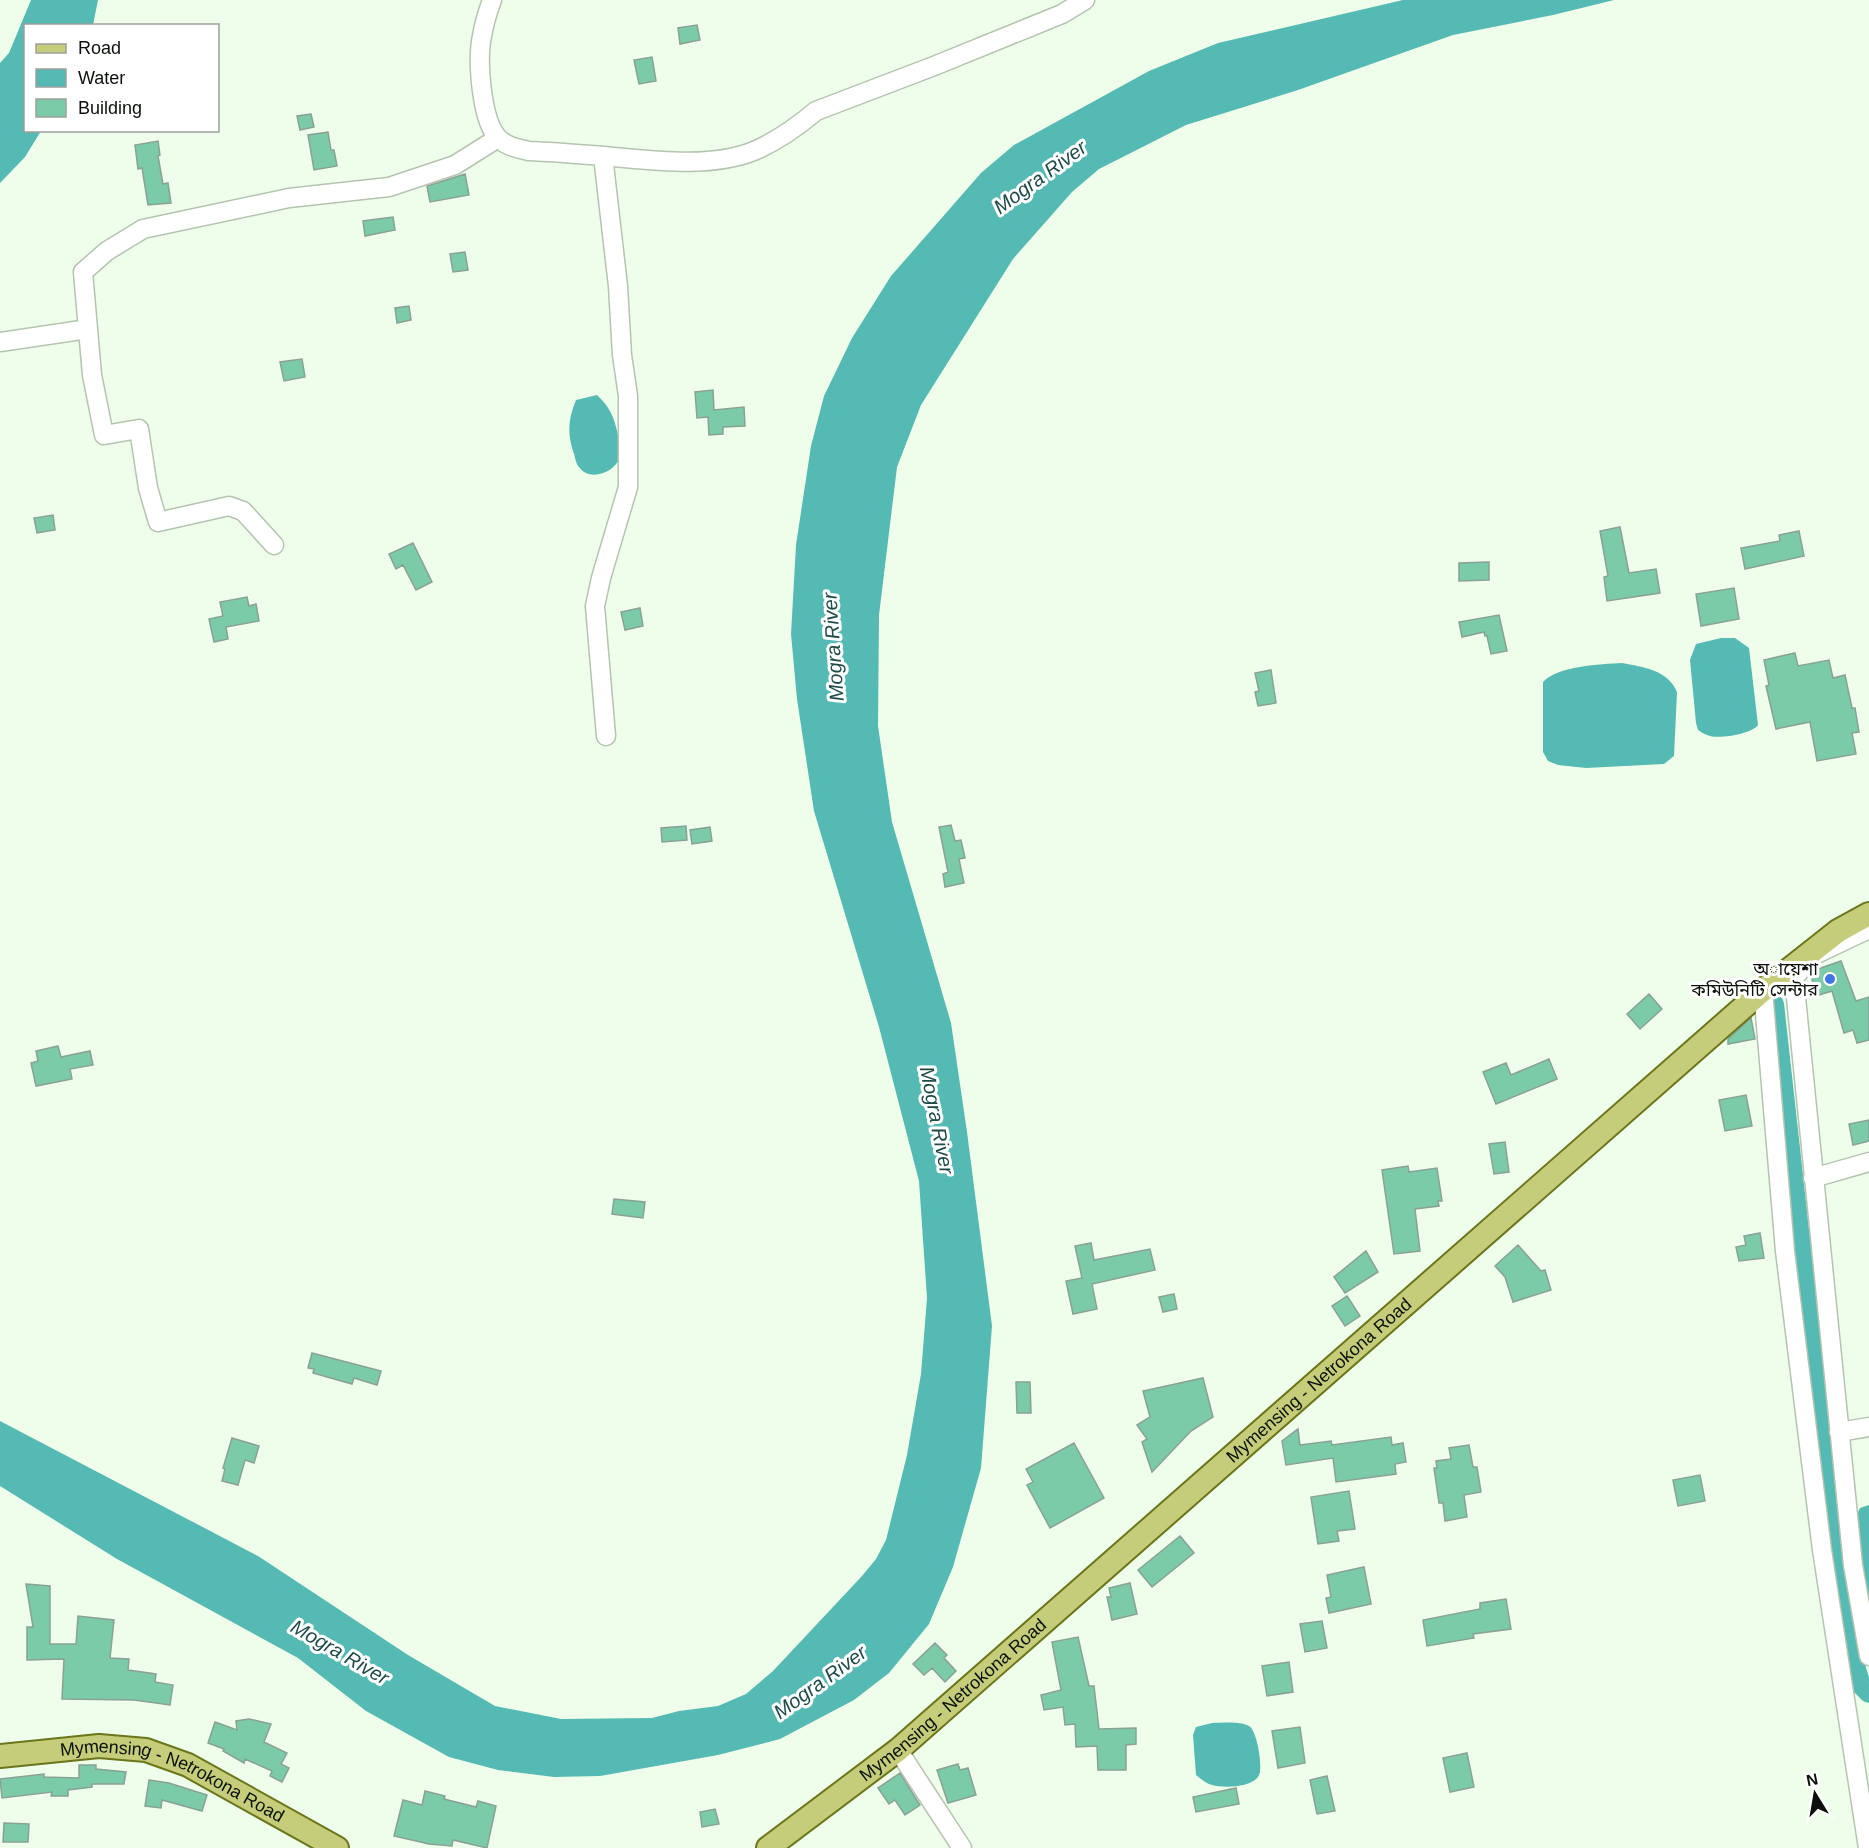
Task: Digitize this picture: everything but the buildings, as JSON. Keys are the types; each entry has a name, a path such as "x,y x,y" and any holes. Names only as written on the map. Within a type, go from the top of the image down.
{"main road":[{"name":"Mymensing - Netrokona Road","path":"768,1848 898,1750 1763,990 1838,931 1869,914"},
{"name":"Mymensing - Netrokona Road","path":"0,1756 99,1746 146,1750 197,1770 337,1848"}],"street":[{"path":"492,0 481,37 481,67 488,121 498,138 511,147 529,151 650,161 694,162 752,151 781,137 816,111 1062,14 1085,0"},
{"path":"274,545 243,511 229,506 158,522 148,488 139,429 104,435 92,375 83,272 107,251 143,230 290,198 389,187 455,165 498,138"},
{"path":"603,156 628,396 628,488 595,606 606,736"},
{"path":"0,342 88,328"},
{"path":"1869,928 1812,956 1794,978 1853,1565 1869,1656"},
{"path":"1763,990 1786,1263 1822,1550 1868,1848"},
{"path":"1813,1178 1869,1162"},
{"path":"1839,1432 1869,1427"},
{"path":"898,1750 962,1848"}],"water":[{"path":"31,0 98,0 93,24 24,24 24,132 40,132 25,157 0,183 0,63 9,53"},
{"name":"Mogra River","path":"1403,0 1614,0 1453,35 1298,90 1186,125 1099,169 1072,192 1013,259 921,405 897,467 879,615 878,726 892,822 951,1023 992,1326 981,1468 953,1567 929,1624 889,1673 854,1700 780,1739 718,1755 600,1776 554,1777 498,1770 449,1757 366,1711 298,1658 117,1559 0,1486 0,1421 258,1556 408,1655 495,1706 561,1719 652,1718 679,1711 718,1706 746,1694 773,1671 862,1576 876,1559 886,1540 907,1455 921,1374 927,1298 919,1181 879,1027 814,811 797,699 791,634 796,545 811,446 824,396 852,338 891,276 981,173 1014,145 1149,71 1218,43"},
{"path":"597,395 613,418 621,452 613,467 595,475 583,472 577,464 569,427 576,400"},
{"path":"1721,638 1735,638 1749,648 1758,725 1749,731 1718,737 1698,730 1690,660 1696,644"},
{"path":"1622,663 1661,674 1668,679 1677,692 1674,756 1664,764 1586,768 1558,765 1548,761 1543,752 1543,682 1558,672 1569,669"},
{"path":"1869,1505 1869,1605 1855,1518 1860,1508"},
{"path":"1212,1723 1241,1723 1252,1729 1260,1757 1260,1771 1256,1779 1245,1785 1224,1787 1203,1781 1196,1775 1193,1735 1196,1727"}],"waterway":[{"path":"1774,1004 1822,1438 1855,1666 1861,1685 1869,1693"}],"place":[{"name":"অায়েশা কমিউনিটি সেন্টার","path":"1830,979"}]}
